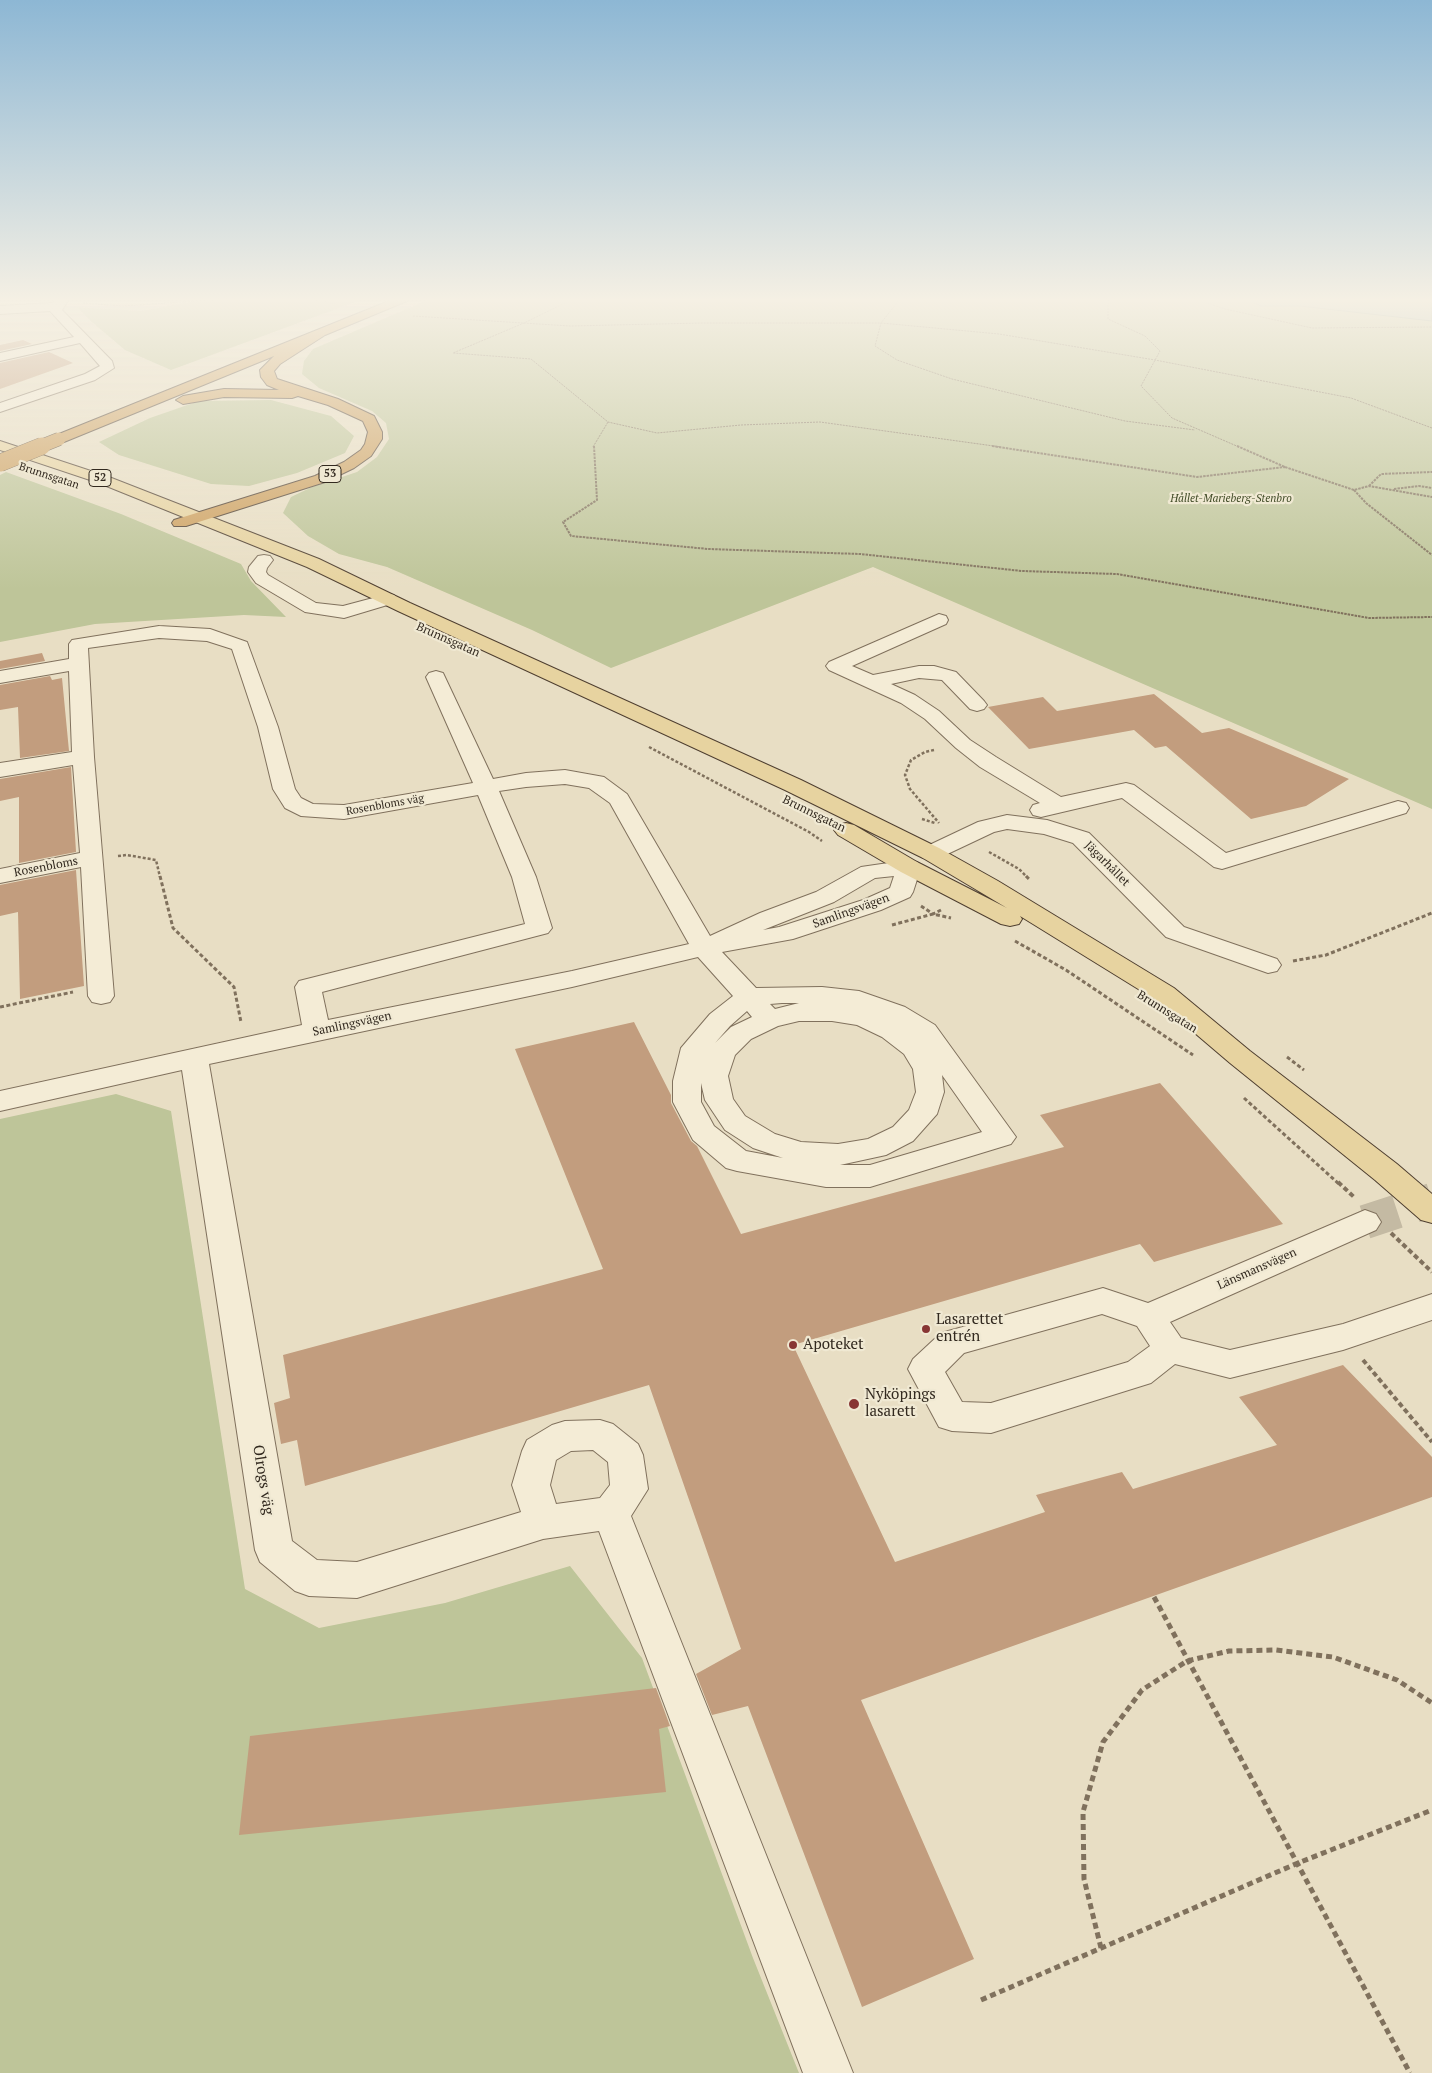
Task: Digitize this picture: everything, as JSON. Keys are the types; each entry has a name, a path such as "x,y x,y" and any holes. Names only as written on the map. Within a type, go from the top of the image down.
{"highway":[{"path":"0,450 134,396"},
{"path":"0,462 163,396"},
{"name":"53","path":"90,426 202,396"},
{"name":"53","path":"189,520 320,479 349,465 366,453 375,439 375,432 369,419 349,408 315,397 301,396"}],"main road":[{"name":"Brunnsgatan","path":"0,445 87,474 189,520 264,560 379,602 793,785 931,853 979,892 1036,932 1240,1057 1386,1172 1432,1212"},
{"name":"Brunnsgatan","path":"0,462 189,520 313,563 379,602 849,831 909,867 979,892"},
{"path":"909,867 931,853"}],"street":[{"path":"0,408 36,396"},
{"path":"264,560 258,567 257,572 262,580 311,608 344,612 379,602"},
{"path":"939,620 836,666 916,705 932,715 963,744 1058,805"},
{"name":"Rosenbloms väg","path":"100,992 92,858 83,757 78,663 79,644 159,632 210,635 240,646 268,727 284,789 293,803 309,811 344,812 526,780 566,777 596,782 619,799 704,948 769,1019"},
{"path":"0,677 78,663"},
{"path":"870,682 919,672 934,672 949,676 977,705"},
{"path":"317,1031 308,987 539,928 524,877 436,677"},
{"path":"0,770 83,757"},
{"path":"1006,822 1058,805 1126,790 1222,862 1398,808"},
{"name":"Jägarhållet","path":"931,853 986,827 1006,822 1047,827 1081,838 1175,932 1268,965"},
{"name":"Rosenbloms","path":"0,876 92,858"},
{"name":"Samlingsvägen","path":"0,1101 317,1031 572,979 704,948 784,934 872,905 901,892 909,867 869,872 825,897 769,918 704,948"},
{"path":"822,995 850,998 859,999 895,1013 925,1031 1001,1137 870,1176 826,1176 736,1160 703,1133 687,1102 687,1081 696,1048 720,1020 748,997 822,995"},
{"path":"799,1012 832,1012 864,1018 892,1031 914,1048 927,1069 930,1092 922,1114 903,1134 875,1148 838,1155 800,1152 764,1142 735,1123 718,1100 714,1076 722,1052 741,1033 769,1019 799,1012"},
{"name":"Olrogs väg","path":"194,1058 274,1550 309,1578 357,1580 543,1522 611,1513"},
{"name":"Länsmansvägen","path":"1148,1317 1372,1219"},
{"path":"1170,1348 1139,1372 991,1418 952,1416 925,1369 952,1343 1103,1301 1148,1317 1170,1348 1230,1364 1343,1337 1432,1307"},
{"path":"543,1522 531,1485 540,1451 565,1436 600,1435 625,1455 629,1489 611,1513 828,2073"}],"path":[{"path":"576,396 608,422 657,433 741,425 820,422 1114,463 1197,478 1285,467"},
{"path":"1023,396 1125,421 1198,431"},
{"path":"1150,396 1172,418 1198,431 1285,467 1354,490 1366,503 1432,555"},
{"path":"1339,396 1351,398 1432,428"},
{"path":"608,422 593,448 597,500 563,522 571,536 708,549 860,554 1022,571 1117,574 1369,618 1432,617"},
{"path":"1369,486 1381,474 1432,472"},
{"path":"1354,490 1369,486 1432,497"},
{"path":"1388,489 1419,486 1432,488"},
{"path":"642,744 809,832 824,843"},
{"path":"941,825 910,788 905,774 911,760 925,752 963,744"},
{"path":"92,858 127,854 156,860 173,928 234,987 246,1047"},
{"path":"890,926 933,914 979,892 1019,869"},
{"path":"901,892 933,914 952,918"},
{"path":"1268,965 1326,955 1432,914"},
{"path":"1007,936 1066,970 1198,1059"},
{"path":"0,1007 100,992"},
{"path":"1243,1097 1372,1219 1432,1272"},
{"path":"1343,1337 1432,1442"},
{"path":"1154,1597 1410,2073"},
{"path":"1101,1948 1084,1879 1083,1812 1104,1742 1142,1690 1188,1661 1229,1651 1276,1650 1334,1658 1397,1680 1432,1703"},
{"path":"982,2000 1298,1863 1432,1810"}],"green space":[{"name":"Hållet-Marieberg-Stenbro","path":"337,396 1432,396 1432,809 873,567 611,668 532,630 387,567 339,554 308,536 283,513 291,497 312,487 357,472 377,457 389,439 386,423 372,411"},
{"path":"271,400 331,416 354,436 345,453 297,473 249,486 211,484 119,455 99,442 150,418 199,401"},
{"path":"6,472 121,514 241,564 251,581 286,617 244,615 95,624 0,642 0,475"},
{"path":"116,1094 171,1111 245,1589 319,1628 445,1603 570,1566 642,1658 753,1958 799,2073 0,2073 0,1119"}],"building":[{"path":"42,653 45,661 0,669 0,661"},
{"path":"50,676 52,680 62,678 69,751 20,758 18,707 0,710 0,685"},
{"path":"1154,694 1202,733 1229,728 1349,779 1306,806 1251,819 1166,746 1155,748 1134,730 1029,749 988,707 1043,697 1057,711"},
{"path":"71,767 76,852 19,863 19,797 0,801 0,779"},
{"path":"76,870 84,986 20,999 18,912 0,916 0,885"},
{"path":"634,1022 671,1095 671,1103 691,1141 697,1146 741,1234 1064,1147 1040,1115 1160,1083 1283,1224 1154,1262 1140,1244 793,1345 895,1562 1045,1512 1036,1495 1122,1472 1133,1489 1277,1445 1239,1397 1343,1365 1432,1457 1432,1497 861,1700 974,1959 862,2007 748,1706 712,1715 696,1674 741,1649 649,1385 305,1486 297,1440 281,1444 274,1403 290,1398 283,1355 603,1269 515,1049"},
{"path":"656,1688 670,1726 659,1729 666,1792 239,1835 250,1736"}],"tunnel":[{"path":"1365,1222 1432,1200"}],"place":[{"name":"Lasarettet entrén","path":"926,1329"},
{"name":"Apoteket","path":"793,1345"},
{"name":"Nyköpings lasarett","path":"854,1404"}]}
